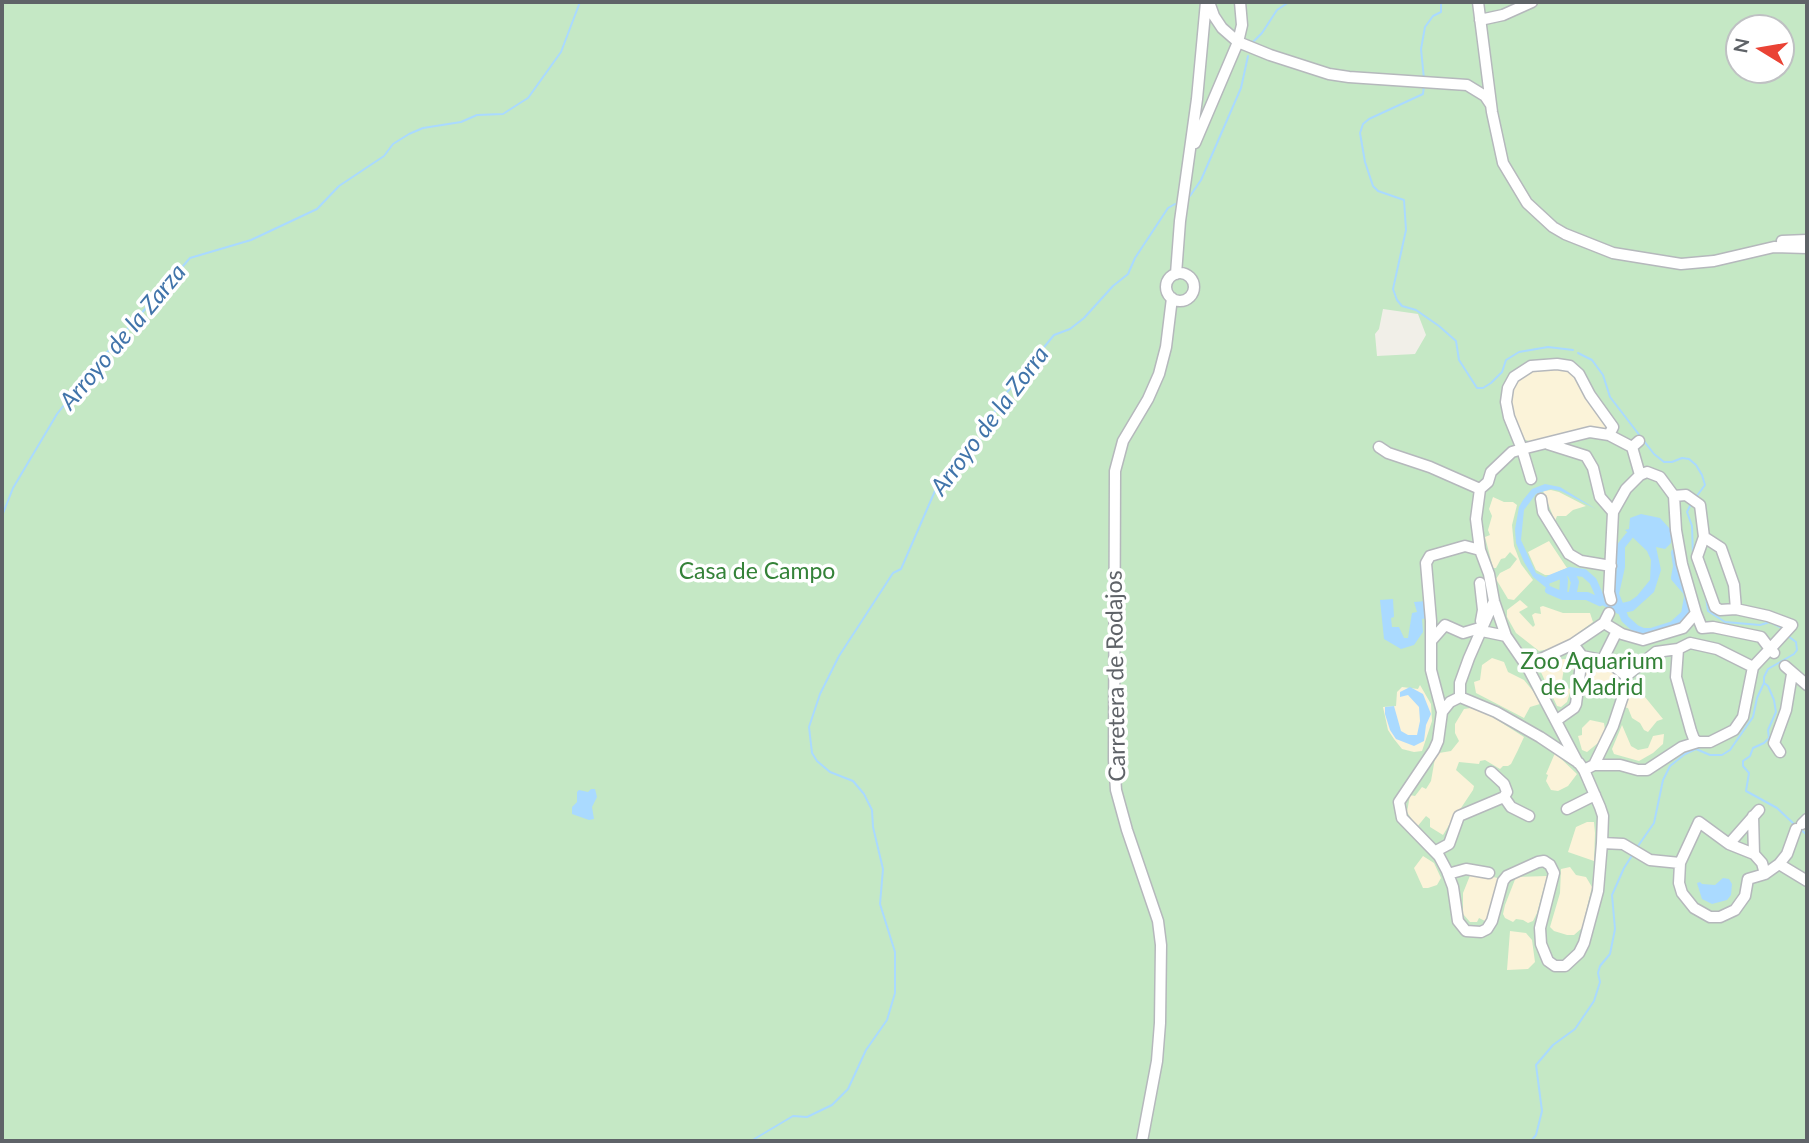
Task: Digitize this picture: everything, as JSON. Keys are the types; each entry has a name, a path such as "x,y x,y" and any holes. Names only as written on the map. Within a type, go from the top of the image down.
{"street":[{"path":"1208,2 1222,28 1238,42 1329,74 1484,88 1488,84"},
{"path":"1175,274 1208,2"},
{"path":"1189,156 1238,42 1242,26 1240,2"},
{"path":"1478,2 1491,105 1500,150 1508,173 1527,203 1553,227 1613,253 1656,262 1696,264 1774,247 1807,248"},
{"path":"1480,20 1503,15 1532,2"},
{"path":"1470,86 1483,78 1486,66"},
{"path":"1470,86 1485,96 1491,105"},
{"path":"1731,256 1786,240 1807,240"},
{"path":"1182,273 1190,277 1194,289 1186,300 1172,298 1166,287 1170,278 1182,273"},
{"name":"Carretera de Rodajos","path":"1143,1141 1157,1061 1161,945 1158,921 1116,790 1115,471 1123,441 1148,399 1159,374 1166,346 1172,298"},
{"path":"1531,479 1506,402 1508,388 1514,377 1531,366 1570,366 1579,374 1613,427 1609,435"},
{"path":"1448,874 1466,869 1498,875 1538,862 1550,865 1554,873 1540,928 1541,944 1548,961 1555,966 1565,966 1579,953 1598,891 1602,816 1586,766 1506,636 1480,550 1476,519 1480,489 1488,482 1491,472 1512,452 1522,449 1590,432 1609,435 1635,444 1640,475"},
{"path":"1548,444 1586,456 1593,468 1600,497 1614,512"},
{"path":"1379,447 1480,489"},
{"path":"1611,600 1609,592 1614,512 1626,489 1647,472 1660,477 1674,496 1682,564 1702,628"},
{"path":"1442,712 1450,702 1460,697 1496,712 1586,766 1620,765 1638,770 1647,770 1682,747 1710,742 1734,730 1743,717 1753,667 1762,656 1772,651 1792,625 1768,617 1715,607 1697,558 1704,537 1700,505 1686,495 1674,496"},
{"path":"1541,499 1544,512 1569,554 1581,561 1611,566"},
{"path":"1477,532 1465,545 1430,556 1426,563 1430,670 1442,712 1434,750 1399,802 1402,818 1408,827 1436,851 1448,874 1458,921 1466,931 1481,932 1487,929 1492,921 1503,881 1498,875"},
{"path":"1704,537 1721,548 1734,585 1735,610"},
{"path":"1465,545 1480,550"},
{"path":"1480,583 1483,612 1481,629"},
{"path":"1460,697 1461,683 1494,601"},
{"path":"1528,668 1605,624 1609,613"},
{"path":"1605,624 1632,638 1643,640 1683,628 1696,613"},
{"path":"1430,641 1445,625 1463,632 1481,629 1506,636"},
{"path":"1702,628 1762,638 1772,651"},
{"path":"1586,766 1622,700 1626,676 1656,652 1678,649 1690,643 1702,628"},
{"path":"1602,661 1617,631"},
{"path":"1690,643 1717,649 1753,667"},
{"path":"1573,644 1582,656 1614,666 1626,676"},
{"path":"1678,649 1676,677 1691,732 1699,742"},
{"path":"1557,720 1576,706 1582,656"},
{"path":"1780,752 1774,743 1786,710 1789,670 1807,685"},
{"path":"1436,851 1449,844 1459,816 1504,797 1507,792 1504,785 1491,772"},
{"path":"1567,809 1595,795"},
{"path":"1504,797 1511,807 1529,816"},
{"path":"1728,844 1756,813 1754,853"},
{"path":"1765,874 1762,863 1754,853 1728,844 1699,822 1680,863 1679,883 1694,908 1710,917 1720,917 1735,910 1745,896 1748,879 1765,874 1779,864 1802,824"},
{"path":"1602,843 1623,844 1650,860 1680,863"},
{"path":"1779,864 1807,881"}],"green space":[{"name":"Casa de Campo","path":"2,2 1807,2 1807,1141 2,1141","holes":["1383,309 1418,314 1426,335 1415,354 1377,356 1375,334 1379,329"]}],"sand":[{"path":"1549,367 1572,371 1609,430 1539,441 1520,438 1509,394 1522,373"},
{"path":"1551,490 1586,506 1573,510 1566,516 1557,516 1555,521 1543,491"},
{"path":"1493,497 1517,505 1512,525 1514,546 1521,564 1533,580 1514,600 1508,599 1496,579 1517,559 1510,552 1493,568 1485,537 1490,535 1488,530 1492,516 1489,509"},
{"path":"1549,541 1567,568 1545,575 1536,570 1528,552"},
{"path":"1520,600 1528,607 1519,612 1533,627 1535,625 1532,615 1541,614 1540,607 1543,606 1563,613 1590,613 1593,622 1559,647 1539,651 1516,633 1507,617 1507,610"},
{"path":"1492,658 1504,662 1508,672 1524,680 1540,704 1530,707 1524,718 1476,693 1474,682 1480,680 1482,665"},
{"path":"1572,660 1575,670 1564,668 1561,687 1571,689 1567,702 1561,707 1557,706 1539,668 1541,664 1549,661"},
{"path":"1593,662 1617,674 1615,686 1612,688 1586,681 1585,668"},
{"path":"1420,685 1431,704 1432,721 1422,751 1414,752 1402,749 1394,739 1388,730 1383,707 1396,706 1397,692 1402,687 1418,689"},
{"path":"1634,691 1645,697 1663,719 1657,721 1648,732 1632,718 1628,708 1623,707 1628,696"},
{"path":"1471,708 1488,714 1524,737 1508,766 1500,769 1485,760 1479,764 1459,762 1456,770 1474,786 1451,827 1449,825 1443,835 1430,827 1430,819 1426,816 1417,827 1407,812 1410,795 1415,796 1422,787 1426,789 1431,781 1435,758 1439,753 1451,751 1459,741 1455,724 1464,709"},
{"path":"1590,720 1604,723 1605,730 1598,743 1587,752 1582,750 1578,736 1582,735 1582,728"},
{"path":"1622,725 1631,746 1638,750 1648,748 1653,736 1664,734 1663,744 1639,761 1614,754 1612,749"},
{"path":"1555,753 1577,774 1568,786 1558,791 1551,790 1546,781 1546,774"},
{"path":"1594,822 1594,861 1568,852 1576,827"},
{"path":"1423,856 1434,863 1441,878 1437,885 1428,888 1423,888 1414,868"},
{"path":"1570,867 1576,875 1586,877 1592,887 1582,928 1574,935 1554,931 1550,927 1560,893 1561,869"},
{"path":"1471,873 1498,878 1485,921 1479,918 1477,922 1470,922 1463,914 1463,893"},
{"path":"1547,876 1533,921 1528,923 1516,919 1513,922 1505,918 1505,905 1516,877"},
{"path":"1510,931 1526,933 1532,940 1535,962 1528,969 1507,970"}],"water":[{"path":"1545,484 1560,487 1596,509 1561,491 1551,489 1536,494 1524,510 1521,540 1536,573 1550,579 1549,590 1533,577 1524,562 1516,543 1515,529 1523,500 1532,489"},
{"path":"1641,514 1660,518 1671,530 1671,543 1665,549 1656,547 1661,570 1654,592 1633,611 1618,614 1602,605 1601,599 1618,604 1630,601 1650,580 1651,560 1647,551 1625,530 1629,529 1630,518"},
{"path":"1393,599 1392,627 1399,627 1404,638 1408,638 1412,613 1417,612 1414,602 1426,601 1427,618 1422,619 1423,632 1414,645 1401,649 1384,639 1380,600"},
{"path":"1410,687 1423,694 1431,714 1424,741 1414,746 1396,739 1385,714 1385,707 1394,706 1401,731 1408,735 1417,735 1419,707 1408,695 1400,697 1400,692"},
{"path":"595,789 597,797 592,807 594,819 572,814 572,807 577,802 577,792 588,792"},
{"path":"1723,878 1729,879 1732,884 1731,895 1727,900 1712,904 1702,899 1697,883 1715,885"}],"waterway":[{"name":"Arroyo de la Zarza","path":"2,516 13,488 57,414 95,366 190,258 251,240 317,209 339,186 384,156 393,144 409,134 423,128 461,122 477,115 503,114 528,98 561,52 580,2"},
{"name":"Arroyo de la Zorra","path":"1253,42 1277,10 1289,2"},
{"path":"1424,79 1421,49 1425,27 1433,16 1441,12 1441,2"},
{"name":"Arroyo de la Zorra","path":"1190,196 1201,180 1241,88 1248,56"},
{"path":"1424,85 1423,94 1369,119 1363,124 1360,133 1373,186 1378,191 1404,200 1406,230 1393,289 1397,300 1402,306 1416,310 1456,341 1459,360 1477,388 1491,383 1502,372 1506,360 1519,352 1548,347 1573,350"},
{"name":"Arroyo de la Zorra","path":"751,1141 793,1116 807,1117 832,1105 848,1089 866,1050 887,1020 895,993 895,952 880,904 883,869 873,827 872,810 853,781 830,772 812,753 809,727 820,694 839,656 893,573 901,569 938,484 970,455 989,425 999,402 1054,335 1070,329 1084,318 1113,286 1128,274 1135,258 1168,208 1175,204"},
{"path":"1578,353 1592,360 1603,375 1610,397 1654,454 1664,462 1682,458 1689,459 1696,465 1705,485 1696,497"},
{"path":"1691,504 1687,512 1692,526 1693,556"},
{"path":"1629,536 1621,546 1621,567 1615,594 1625,619 1643,632 1673,625 1685,614 1688,597 1675,578 1675,553"},
{"path":"1570,571 1575,582 1572,596"},
{"path":"1550,579 1570,571 1584,573 1593,581 1601,599"},
{"path":"1562,574 1563,596"},
{"path":"1549,590 1563,596 1587,596 1600,602"},
{"path":"1706,597 1708,611 1725,622 1760,625 1770,622 1784,629"},
{"path":"1788,636 1796,642 1797,650 1768,669 1764,677 1776,712 1768,730 1769,738 1753,748 1750,756 1743,761 1743,766 1749,773 1746,791 1777,808 1795,825"},
{"path":"1638,846 1654,823 1663,780 1670,766 1696,749 1710,755 1722,755 1730,750 1753,717 1764,683"},
{"path":"1800,829 1807,835"},
{"path":"1531,1141 1536,1135 1542,1111 1536,1065 1553,1045 1575,1029 1594,1001 1600,982 1600,966 1610,954 1615,929 1612,895 1633,854"}],"park label":[{"name":"Zoo Aquarium de Madrid","path":"1592,675"}]}
